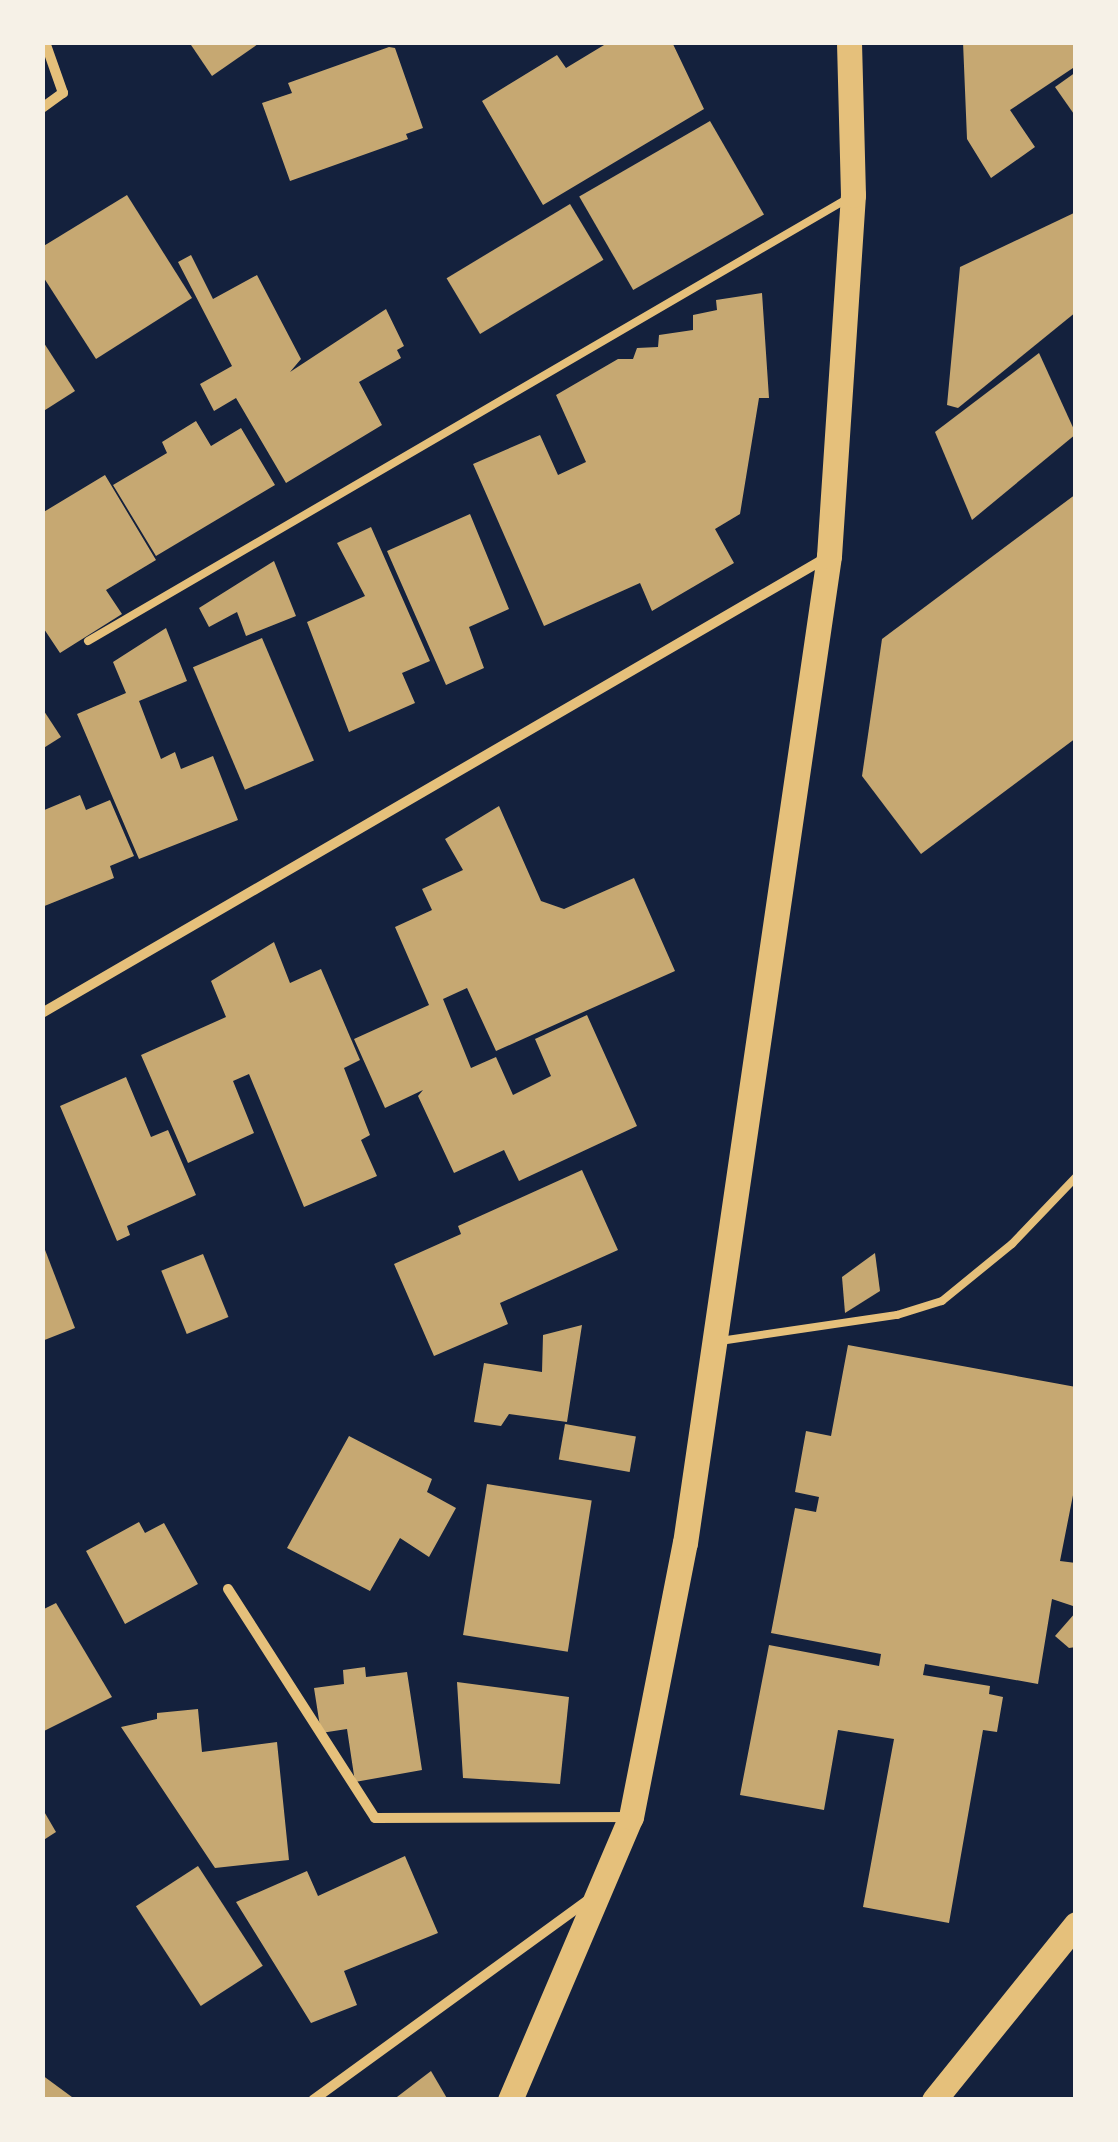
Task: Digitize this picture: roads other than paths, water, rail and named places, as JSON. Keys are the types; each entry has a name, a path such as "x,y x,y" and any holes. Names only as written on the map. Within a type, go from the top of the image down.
{"main road":[{"path":"510,2100 604,1888 631,1817 668,1636 716,1342 829,556 853,195 850,42"},
{"path":"934,2100 1076,1924"}],"street":[{"path":"42,108 63,93 45,42"},
{"path":"42,1013 829,556"},
{"path":"228,1589 375,1818 631,1817"},
{"path":"314,2100 604,1888"}],"lane":[{"path":"88,641 853,195"},
{"path":"716,1342 898,1316 942,1301 1012,1244 1076,1177"}]}
